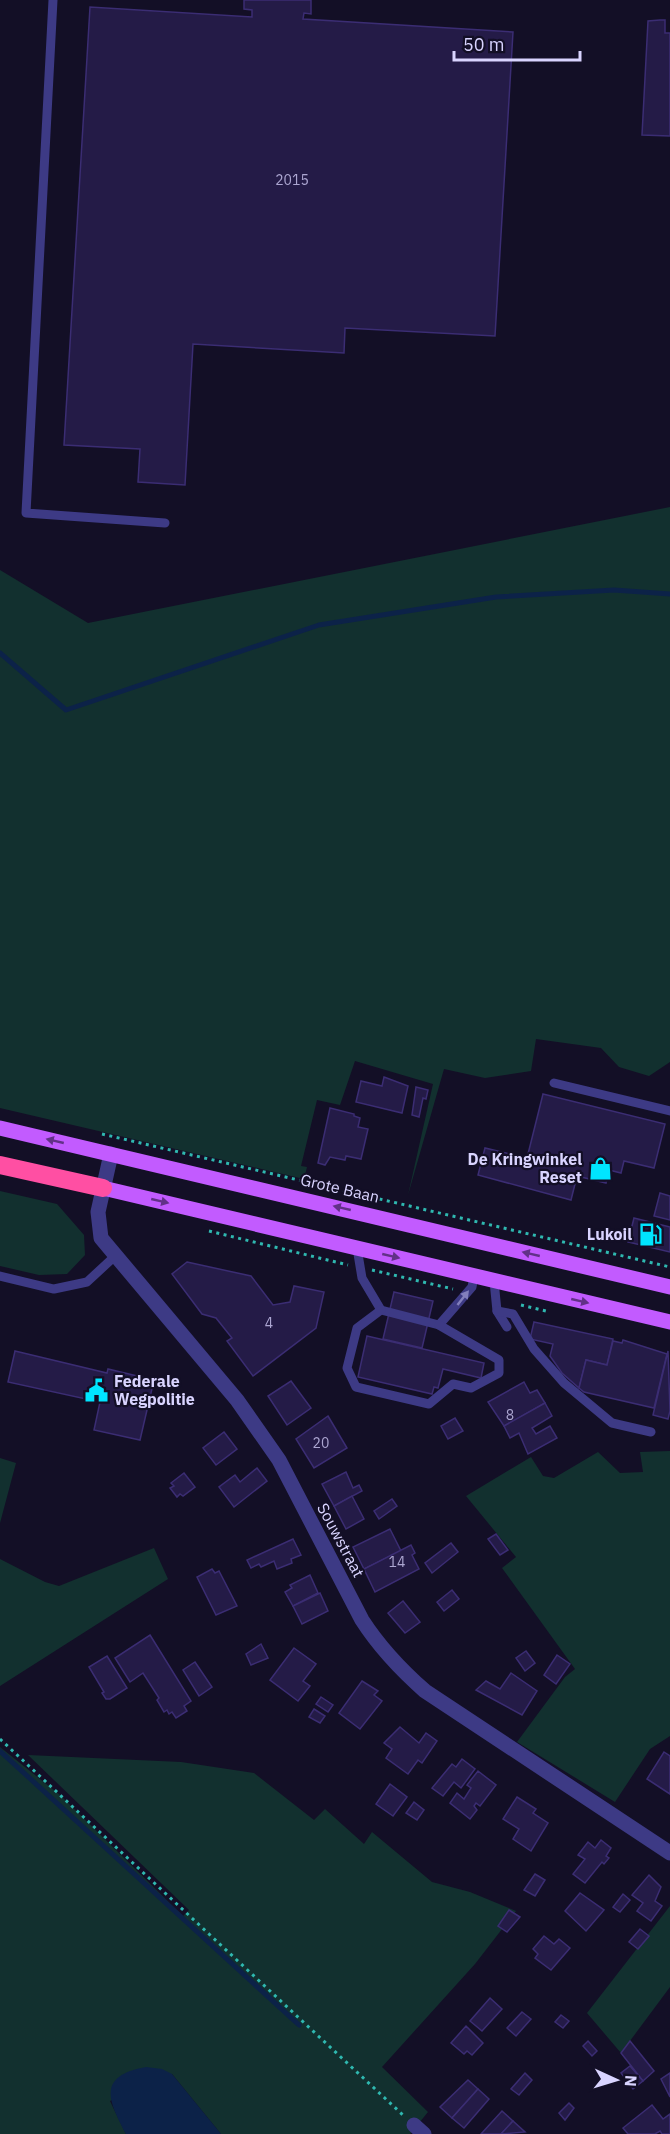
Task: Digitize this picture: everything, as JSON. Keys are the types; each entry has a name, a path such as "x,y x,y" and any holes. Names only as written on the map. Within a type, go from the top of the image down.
{"highway":[{"path":"0,1165 103,1188"}],"main road":[{"name":"Grote Baan","path":"0,1128 670,1287"},
{"path":"103,1188 670,1322"}],"street":[{"name":"Souwstraat","path":"111,1154 98,1212 101,1238 114,1257 237,1400 279,1460 362,1620 392,1661 425,1691 670,1853"}],"lane":[{"path":"53,0 26,513 165,522"},
{"path":"554,1083 670,1111"},
{"path":"357,1248 362,1278 381,1310 439,1325 499,1360 499,1373 471,1388 453,1384 429,1404 356,1387 347,1368 357,1328 381,1310"},
{"path":"0,1276 54,1289 87,1282 114,1257"},
{"path":"439,1325 468,1292 474,1276"},
{"path":"494,1281 497,1311 507,1327"},
{"path":"497,1311 513,1314 549,1368 612,1423 651,1431"}],"path":[{"path":"125,1139 670,1267"},
{"path":"202,1229 468,1292"},
{"path":"495,1299 553,1312"},
{"path":"0,1739 419,2129"}],"green space":[{"path":"670,507 670,1062 649,1076 619,1067 601,1048 536,1039 531,1071 485,1078 444,1069 408,1195 433,1084 355,1061 340,1105 317,1100 301,1166 307,1167 304,1179 0,1108 0,570 88,623"},
{"path":"0,1191 57,1204 84,1235 85,1255 67,1274 39,1275 0,1266"},
{"path":"670,1451 670,1736 650,1749 615,1802 517,1742 565,1677 575,1669 502,1568 516,1557 466,1496 531,1457 543,1476 554,1478 598,1452 620,1473 643,1472 640,1452"},
{"path":"0,1458 16,1463 0,1523"},
{"path":"154,1548 168,1579 0,1686 0,1559 45,1582 59,1586"},
{"path":"0,1747 60,1795 183,1916 189,1910 28,1755 181,1762 254,1773 314,1820 325,1809 364,1844 372,1832 432,1882 470,1892 516,1911 475,1964 382,2067 428,2112 410,2134 221,2134 172,2074 110,2101 126,2134 0,2134"},
{"path":"670,1906 670,1987 621,2053 587,2013"}],"water":[{"path":"146,2067 162,2069 172,2074 221,2134 126,2134 112,2101 113,2083 130,2071"}],"building":[{"path":"244,0 311,0 311,14 304,13 303,19 513,32 495,336 345,328 344,353 193,344 185,485 138,482 140,449 64,445 90,7 252,17 252,10 244,9"},
{"path":"665,20 665,33 670,33 670,136 642,135 648,21"},
{"path":"384,1077 408,1086 402,1113 356,1102 361,1081 382,1086"},
{"path":"416,1087 428,1090 426,1099 423,1098 419,1117 412,1115"},
{"path":"543,1094 665,1124 654,1168 624,1161 621,1173 609,1170 606,1183 577,1176 571,1200 478,1175 485,1148 527,1158"},
{"path":"330,1108 354,1114 360,1118 358,1127 368,1129 361,1159 346,1156 345,1160 330,1157 325,1165 318,1163"},
{"path":"660,1193 670,1196 670,1220 654,1216"},
{"name":"Lukoil","path":"634,1218 670,1227 670,1252 628,1242"},
{"path":"187,1262 251,1276 273,1305 290,1302 294,1286 324,1292 316,1328 253,1376 227,1341 232,1338 216,1318 202,1314 172,1274"},
{"path":"394,1292 433,1301 422,1348 383,1339"},
{"path":"534,1322 613,1339 607,1365 586,1360 579,1388 562,1373 550,1356 553,1344 530,1339"},
{"path":"367,1336 484,1363 481,1378 443,1369 438,1388 434,1387 432,1394 358,1377"},
{"path":"623,1340 667,1354 654,1408 584,1392 579,1388 586,1360 607,1365 613,1341 622,1343"},
{"name":"Federale Wegpolitie","path":"15,1351 107,1373 108,1369 154,1380 140,1440 94,1430 100,1402 8,1382"},
{"path":"668,1351 670,1411 668,1419 653,1415"},
{"path":"291,1381 311,1408 287,1425 268,1396"},
{"path":"524,1382 530,1393 537,1390 545,1403 504,1426 488,1402"},
{"path":"545,1403 552,1416 532,1428 536,1434 550,1426 557,1438 528,1454 519,1433 510,1438 504,1426"},
{"path":"328,1416 347,1448 314,1468 296,1439"},
{"path":"455,1418 463,1431 448,1439 441,1426"},
{"path":"224,1432 237,1449 216,1465 203,1448"},
{"path":"257,1468 267,1481 234,1507 219,1487 235,1475 240,1482"},
{"path":"346,1472 353,1488 359,1485 362,1491 334,1506 322,1484"},
{"path":"184,1473 195,1487 183,1496 180,1494 177,1497 170,1488 174,1486 171,1483"},
{"path":"352,1496 364,1519 346,1529 334,1506"},
{"path":"392,1499 397,1506 379,1519 374,1511"},
{"path":"390,1529 401,1551 364,1569 353,1547"},
{"path":"496,1534 508,1550 500,1555 488,1539"},
{"path":"293,1539 301,1555 291,1559 292,1563 277,1569 274,1561 261,1567 259,1564 251,1568 247,1560"},
{"path":"451,1543 458,1552 432,1573 425,1563"},
{"path":"411,1545 415,1553 412,1555 419,1569 375,1592 364,1569"},
{"path":"212,1569 215,1573 219,1571 237,1606 216,1615 197,1577"},
{"path":"310,1575 318,1593 293,1606 285,1592 292,1588 290,1585"},
{"path":"452,1590 459,1599 444,1611 437,1602"},
{"path":"320,1593 328,1611 302,1624 293,1606"},
{"path":"403,1601 420,1622 405,1633 388,1613"},
{"path":"150,1635 191,1701 184,1706 187,1711 176,1718 172,1712 169,1714 167,1710 164,1712 157,1700 159,1698 143,1673 130,1682 115,1658"},
{"path":"261,1644 268,1658 251,1665 246,1654"},
{"path":"294,1648 316,1664 303,1681 310,1686 298,1701 270,1680"},
{"path":"526,1651 535,1663 525,1671 516,1658"},
{"path":"557,1655 570,1664 556,1684 544,1675"},
{"path":"107,1656 127,1688 110,1699 106,1699 102,1693 104,1692 89,1667"},
{"path":"195,1662 212,1687 199,1696 183,1670"},
{"path":"511,1673 537,1691 522,1715 476,1690 486,1681 500,1689"},
{"path":"362,1681 378,1691 374,1695 382,1701 360,1729 339,1713"},
{"path":"321,1697 333,1705 328,1712 316,1704"},
{"path":"314,1709 325,1716 320,1723 309,1717"},
{"path":"400,1727 419,1743 426,1733 437,1741 422,1763 418,1760 408,1774 386,1758 392,1749 384,1743"},
{"path":"664,1752 670,1756 670,1794 647,1779"},
{"path":"462,1759 475,1769 461,1788 454,1782 443,1796 432,1788 452,1764 456,1767"},
{"path":"478,1771 496,1785 480,1806 476,1803 474,1806 477,1810 470,1819 450,1803 457,1793 464,1799 471,1788 467,1785"},
{"path":"390,1784 407,1797 393,1816 376,1804"},
{"path":"517,1797 536,1809 533,1813 548,1823 531,1851 513,1839 519,1829 503,1819"},
{"path":"414,1802 424,1810 417,1820 406,1813"},
{"path":"601,1840 611,1848 606,1856 609,1858 604,1864 602,1862 585,1883 573,1874 585,1859 578,1855 588,1842 595,1848"},
{"path":"535,1874 545,1880 535,1896 524,1890"},
{"path":"649,1875 661,1887 655,1901 662,1906 651,1921 637,1911 643,1903 632,1895"},
{"path":"580,1893 604,1910 586,1931 565,1911"},
{"path":"623,1894 630,1900 620,1912 613,1907"},
{"path":"509,1910 520,1917 507,1932 498,1926"},
{"path":"640,1929 649,1936 638,1949 629,1942"},
{"path":"544,1936 554,1944 559,1939 570,1948 551,1970 535,1958 538,1954 533,1949"},
{"path":"490,1998 502,2009 482,2031 470,2021"},
{"path":"522,2012 531,2019 516,2036 507,2028"},
{"path":"561,2015 569,2021 563,2028 555,2022"},
{"path":"466,2026 483,2043 472,2055 467,2051 464,2054 451,2043"},
{"path":"588,2041 597,2051 592,2056 583,2046"},
{"path":"630,2041 654,2071 643,2081 621,2053"},
{"path":"630,2066 643,2081 633,2089 621,2073"},
{"path":"525,2073 532,2080 519,2095 511,2089"},
{"path":"670,2073 670,2097 661,2079"},
{"path":"468,2080 478,2089 452,2118 440,2107"},
{"path":"478,2089 489,2099 464,2128 452,2118"},
{"path":"569,2103 574,2108 565,2120 559,2113"},
{"path":"652,2105 663,2119 670,2114 670,2134 662,2134 660,2131 655,2134 628,2134 623,2128"},
{"path":"502,2111 513,2121 501,2134 481,2134"},
{"path":"513,2121 525,2132 501,2134"}],"waterway":[{"path":"0,653 66,710 319,625 496,597 614,590 670,594"},
{"path":"0,1751 299,2025"}],"place":[{"name":"De Kringwinkel Reset","path":"600,1168"},
{"name":"Lukoil","path":"650,1234"},
{"name":"Federale Wegpolitie","path":"96,1390"}]}
